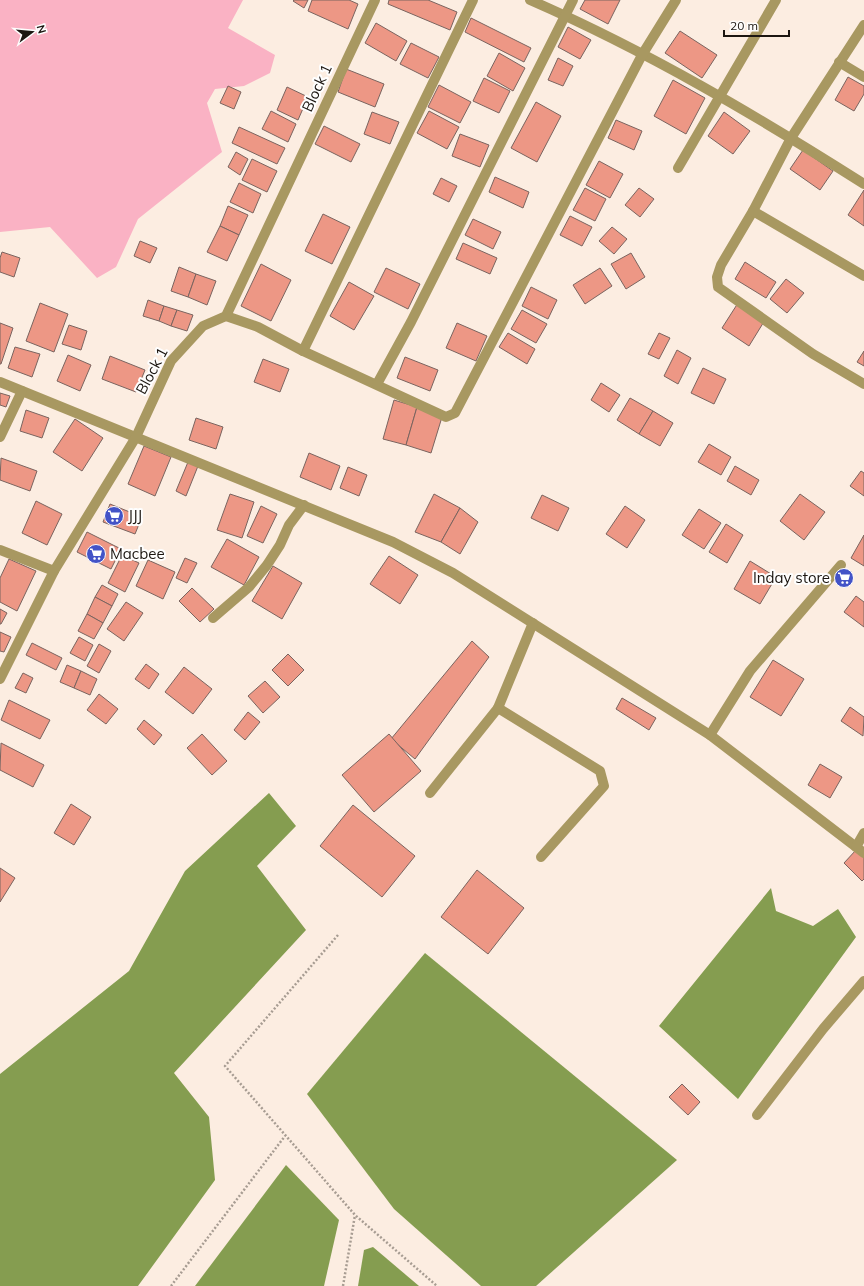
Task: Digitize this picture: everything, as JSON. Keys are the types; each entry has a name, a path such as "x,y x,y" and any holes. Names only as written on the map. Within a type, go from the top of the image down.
{"street":[{"name":"Block 1","path":"0,679 54,571 136,437 171,361 203,326 226,316 375,0"},
{"path":"302,351 473,0"},
{"path":"530,0 564,15 719,96 791,138 864,184"},
{"path":"377,384 411,322 564,15 573,0"},
{"path":"226,316 258,327 302,351 377,384 446,417 455,413 642,55 676,0"},
{"path":"678,168 776,0"},
{"path":"864,25 791,138 753,211 721,265 717,277 718,287 813,354 864,384"},
{"path":"840,62 864,77"},
{"path":"753,211 864,276"},
{"path":"0,382 304,504 400,545 453,572 710,735 860,850 864,833"},
{"path":"0,438 22,391"},
{"path":"213,618 249,587 263,571 280,545 289,525 304,504"},
{"path":"0,550 54,571"},
{"path":"710,735 750,672 841,565"},
{"path":"430,793 498,708 533,622"},
{"path":"498,708 600,771 604,786 541,857"},
{"path":"757,1115 823,1029 864,981"}],"path":[{"path":"338,935 225,1066 355,1215 437,1286"},
{"path":"171,1286 285,1136"},
{"path":"343,1286 355,1215"}],"shaded area":[{"path":"0,0 243,0 228,28 275,55 270,73 244,86 215,89 207,103 222,152 138,219 116,267 97,278 50,227 0,232"},
{"path":"269,793 296,826 257,866 306,930 174,1073 209,1117 215,1180 138,1286 0,1286 0,1074 129,971 185,871"},
{"path":"771,888 776,911 813,926 838,909 856,937 738,1099 659,1026"},
{"path":"425,953 677,1160 536,1286 481,1286 394,1209 307,1094"},
{"path":"286,1165 339,1220 324,1286 195,1286"},
{"path":"373,1247 419,1286 358,1286 364,1250"}],"building":[{"path":"308,0 304,8 293,1"},
{"path":"312,0 349,0 358,4 348,29 308,11"},
{"path":"389,0 428,0 457,12 450,30 388,4"},
{"path":"585,0 620,0 608,24 580,9"},
{"path":"471,18 531,48 524,62 465,32"},
{"path":"376,23 407,41 396,61 365,43"},
{"path":"568,27 591,40 580,59 558,47"},
{"path":"680,31 717,55 702,78 665,53"},
{"path":"411,43 439,57 428,78 400,64"},
{"path":"499,53 525,68 513,91 487,76"},
{"path":"558,58 573,66 563,86 548,80"},
{"path":"346,69 384,84 375,107 338,92"},
{"path":"848,77 864,86 864,94 854,111 835,100"},
{"path":"484,78 510,91 499,113 473,101"},
{"path":"673,80 705,98 686,134 654,116"},
{"path":"439,85 471,102 460,123 428,107"},
{"path":"228,86 241,92 234,109 220,103"},
{"path":"287,87 308,97 298,120 277,110"},
{"path":"536,102 561,116 537,162 511,148"},
{"path":"271,111 296,124 288,142 262,129"},
{"path":"429,111 459,127 447,149 417,133"},
{"path":"372,112 399,122 390,144 364,134"},
{"path":"724,112 750,131 733,154 708,136"},
{"path":"616,120 642,131 634,150 608,138"},
{"path":"324,126 360,144 351,162 315,144"},
{"path":"239,127 285,148 277,164 232,143"},
{"path":"460,134 489,145 480,167 452,156"},
{"path":"803,150 833,171 820,190 790,169"},
{"path":"236,152 248,159 240,175 228,167"},
{"path":"252,159 277,171 267,192 242,180"},
{"path":"599,161 623,174 610,198 586,185"},
{"path":"495,177 529,192 523,208 489,192"},
{"path":"441,178 457,186 449,202 433,194"},
{"path":"239,183 261,194 253,213 230,202"},
{"path":"585,188 606,199 595,221 573,210"},
{"path":"639,188 654,199 640,217 625,205"},
{"path":"864,190 864,226 848,215"},
{"path":"228,206 248,215 239,235 220,226"},
{"path":"323,214 350,227 332,264 305,251"},
{"path":"570,216 592,227 582,246 560,235"},
{"path":"473,219 501,232 493,249 465,235"},
{"path":"220,226 239,235 227,261 207,252"},
{"path":"612,227 627,239 614,254 599,241"},
{"path":"140,241 157,248 150,263 134,256"},
{"path":"463,243 497,258 490,274 456,259"},
{"path":"2,252 20,258 14,277 0,272 0,258"},
{"path":"631,253 645,277 626,289 611,264"},
{"path":"745,262 776,282 766,298 735,279"},
{"path":"261,264 291,280 271,321 241,306"},
{"path":"179,267 196,274 188,297 171,291"},
{"path":"386,268 420,284 408,309 374,292"},
{"path":"600,268 612,286 585,304 573,285"},
{"path":"196,274 216,281 207,305 188,297"},
{"path":"786,279 804,293 787,313 770,299"},
{"path":"349,282 374,296 354,330 330,316"},
{"path":"531,287 557,300 548,319 522,306"},
{"path":"148,300 164,306 159,321 143,316"},
{"path":"40,303 68,314 54,352 26,341"},
{"path":"738,303 765,320 749,346 722,328"},
{"path":"164,306 177,310 171,326 159,321"},
{"path":"177,310 193,315 187,331 171,326"},
{"path":"522,310 547,324 536,343 511,329"},
{"path":"0,323 13,328 1,364 0,364"},
{"path":"457,323 487,336 476,361 446,348"},
{"path":"69,325 87,331 81,350 62,344"},
{"path":"508,333 535,349 527,364 499,347"},
{"path":"659,333 670,338 659,359 648,354"},
{"path":"15,347 40,354 32,377 8,368"},
{"path":"677,350 691,358 678,384 664,376"},
{"path":"864,351 864,366 857,362"},
{"path":"68,355 91,365 80,391 57,381"},
{"path":"110,356 145,370 136,392 102,379"},
{"path":"405,357 438,370 430,391 397,378"},
{"path":"263,359 289,369 280,392 254,382"},
{"path":"703,368 726,379 714,404 691,393"},
{"path":"601,383 620,395 609,412 591,400"},
{"path":"0,393 10,396 6,407 0,405"},
{"path":"630,398 653,411 639,434 617,420"},
{"path":"394,400 417,407 406,445 383,439"},
{"path":"417,407 442,417 431,453 406,445"},
{"path":"26,410 49,418 42,438 20,431"},
{"path":"653,411 673,423 660,446 639,434"},
{"path":"196,418 223,427 216,449 189,440"},
{"path":"75,419 103,438 82,471 53,452"},
{"path":"709,444 731,457 721,475 698,462"},
{"path":"144,446 171,457 155,496 128,484"},
{"path":"309,453 340,466 331,490 300,477"},
{"path":"1,458 37,471 30,491 0,480"},
{"path":"188,462 198,466 186,496 176,491"},
{"path":"735,466 759,480 751,495 727,481"},
{"path":"348,467 367,475 359,496 340,488"},
{"path":"861,471 864,473 864,496 850,486"},
{"path":"230,494 254,502 242,538 217,530"},
{"path":"434,494 460,508 441,542 415,532"},
{"path":"800,494 825,512 804,540 780,521"},
{"path":"542,495 569,508 558,531 531,518"},
{"path":"36,501 62,514 47,545 22,533"},
{"path":"110,504 142,517 135,534 103,522"},
{"path":"261,506 277,514 263,543 247,536"},
{"path":"625,506 645,520 627,548 606,534"},
{"path":"460,508 478,522 460,554 441,542"},
{"path":"699,509 721,523 704,549 682,535"},
{"path":"726,524 743,535 727,563 709,552"},
{"path":"87,532 121,549 111,569 77,552"},
{"path":"864,535 864,566 851,558"},
{"path":"227,539 259,557 244,585 211,567"},
{"path":"122,555 139,563 125,592 108,583"},
{"path":"389,556 418,575 400,604 370,584"},
{"path":"185,558 197,563 187,583 176,578"},
{"path":"9,559 36,571 17,611 0,602 0,578"},
{"path":"148,560 175,572 163,599 136,586"},
{"path":"750,561 776,577 760,604 734,589"},
{"path":"273,566 302,583 282,619 252,601"},
{"path":"102,585 118,594 112,606 95,597"},
{"path":"192,588 214,609 200,622 179,601"},
{"path":"856,596 864,602 864,627 844,612"},
{"path":"95,597 112,606 103,623 87,614"},
{"path":"126,602 143,613 124,641 107,629"},
{"path":"0,609 7,613 1,624 0,624"},
{"path":"87,614 103,623 94,639 78,631"},
{"path":"0,632 11,637 4,652 0,651"},
{"path":"79,637 93,645 85,661 70,653"},
{"path":"472,641 489,657 415,759 391,739"},
{"path":"32,643 62,658 56,670 26,655"},
{"path":"99,644 111,651 99,673 87,666"},
{"path":"288,654 304,670 288,686 272,670"},
{"path":"773,660 804,679 781,716 750,697"},
{"path":"146,664 159,674 149,689 135,679"},
{"path":"67,665 81,671 74,688 60,682"},
{"path":"184,667 212,689 193,714 165,692"},
{"path":"81,671 97,679 90,695 74,688"},
{"path":"23,673 33,678 26,693 15,688"},
{"path":"265,681 280,697 263,713 248,696"},
{"path":"99,694 118,709 106,724 87,710"},
{"path":"622,698 656,718 649,730 616,709"},
{"path":"9,700 50,720 40,739 1,720"},
{"path":"850,707 864,717 863,736 841,721"},
{"path":"248,712 260,722 245,740 234,730"},
{"path":"144,720 162,735 154,745 137,729"},
{"path":"202,734 227,761 212,775 187,748"},
{"path":"389,734 421,771 374,812 342,775"},
{"path":"1,743 44,765 33,787 0,770"},
{"path":"820,764 842,777 830,798 808,785"},
{"path":"71,804 91,817 74,845 54,833"},
{"path":"353,805 415,856 382,897 320,846"},
{"path":"856,850 864,858 864,879 862,881 844,863"},
{"path":"0,868 15,878 0,902"},
{"path":"477,870 524,908 488,954 441,917"},
{"path":"682,1084 700,1102 688,1115 669,1097"}],"place":[{"name":"JJJ","path":"114,516"},
{"name":"Macbee","path":"96,554"},
{"name":"Inday store","path":"844,578"}]}
